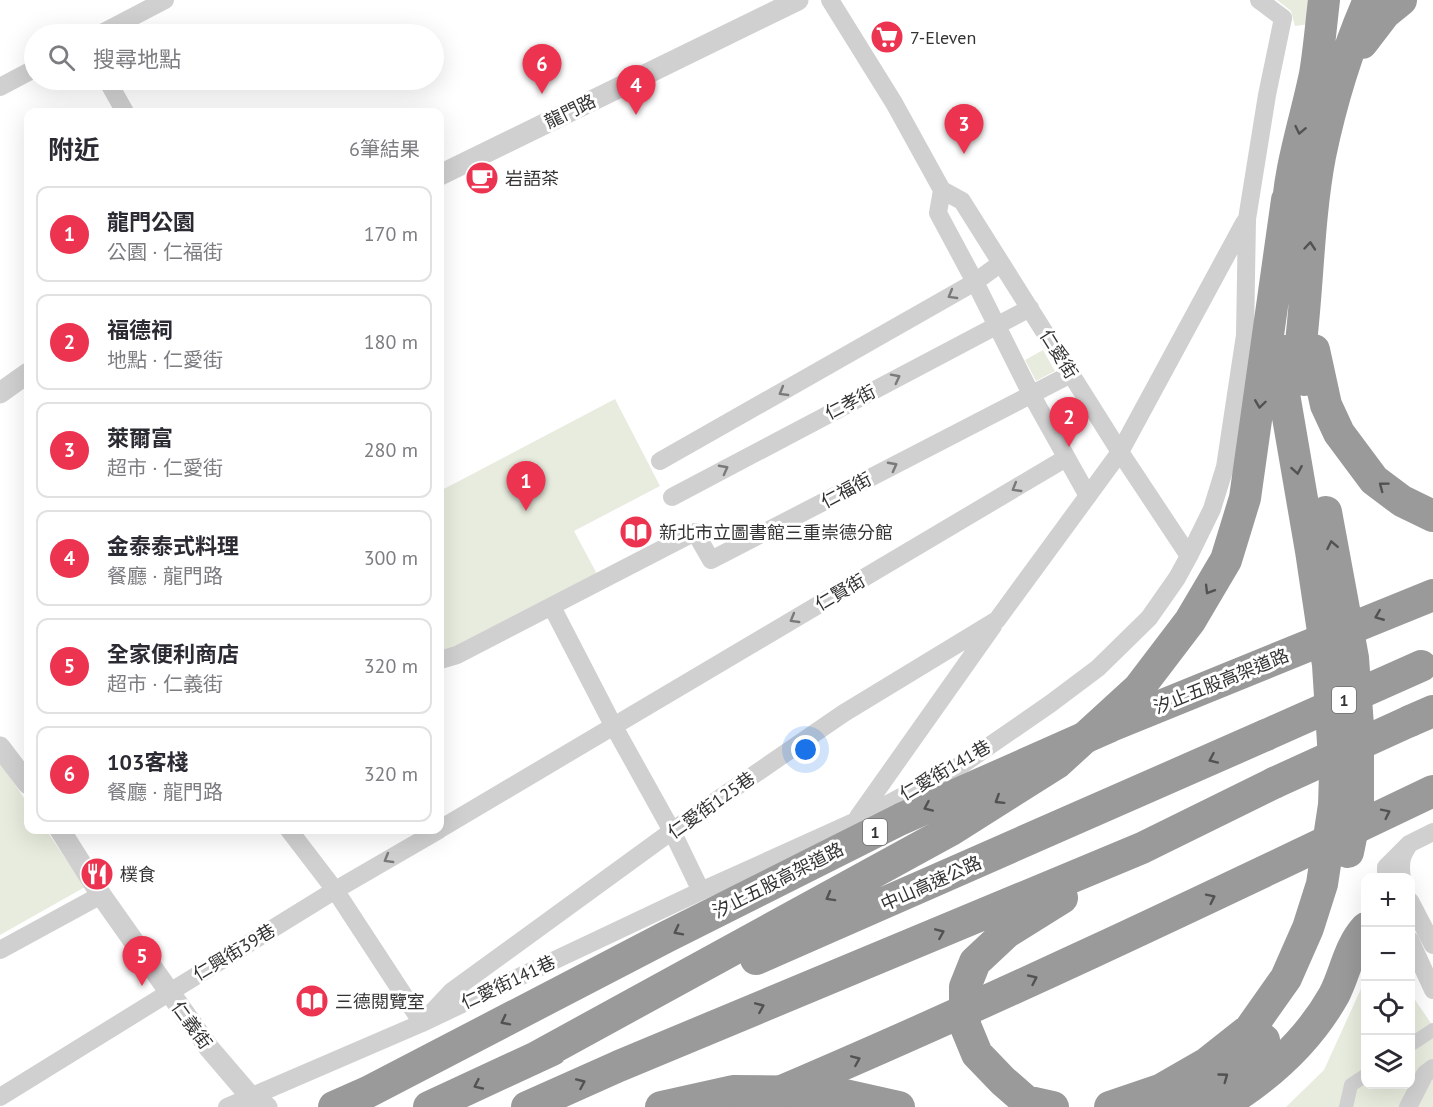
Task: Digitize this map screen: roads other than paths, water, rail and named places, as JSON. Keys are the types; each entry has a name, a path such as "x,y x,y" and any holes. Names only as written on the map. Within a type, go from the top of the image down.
{"highway":[{"path":"1315,74 1324,0"},
{"path":"533,1059 951,830 1058,763 1139,688 1190,621 1226,560 1245,498 1287,200 1300,131 1315,74 1345,0"},
{"path":"1174,1107 1192,1099 1229,1075 1262,1044 1285,1014 1323,944 1343,880 1358,803 1358,726 1353,658 1310,428 1300,351 1320,159 1328,120 1345,63 1369,0"},
{"path":"1328,120 1365,36 1385,13 1401,0"},
{"path":"1110,1107 1160,1090 1207,1063 1250,1029 1286,978 1308,928 1322,884 1334,805 1335,774 1328,665 1284,394 1287,200"},
{"path":"1305,304 1326,405 1339,433 1374,480 1402,501 1433,516"},
{"name":"汐止五股高架道路","path":"334,1107 368,1092 666,937 901,819 1111,726 1433,595"},
{"name":"中山高速公路","path":"429,1107 655,1003 1427,663"},
{"path":"527,1107 1142,848 1274,783 1421,716"},
{"path":"744,1107 915,1034 1202,902 1433,791"},
{"path":"1053,1107 1026,1101 977,1054 965,1025 965,987 975,962 1006,933 1142,848"},
{"path":"1219,1107 1249,1089 1288,1056 1317,1021 1334,994 1361,934"},
{"path":"661,1107 733,1090 832,1092 899,1107"}],"street":[{"path":"119,24 165,0"},
{"name":"龍門路","path":"444,173 798,0"},
{"name":"仁愛街","path":"830,0 894,103 942,190 962,201 1120,452 1189,556"},
{"path":"1247,219 1267,95 1283,18 1258,0"},
{"path":"0,87 24,74"},
{"path":"113,90 123,108"},
{"path":"942,190 938,213 1031,394 1088,496"},
{"name":"仁愛街125巷","path":"227,1107 257,1103 422,1023 453,991 672,831 844,713 997,620 1120,452 1247,219"},
{"name":"仁愛街141巷","path":"422,1023 701,891 856,821 963,764 1098,668 1149,618 1178,578 1212,509 1225,466 1245,335 1247,219"},
{"path":"660,461 975,282 1001,263"},
{"name":"仁孝街","path":"672,497 1030,308"},
{"name":"仁福街","path":"444,659 457,655 552,607 695,532 711,561 1071,374"},
{"path":"0,393 24,379"},
{"name":"仁賢街","path":"613,725 1066,458"},
{"path":"552,607 613,725 672,831 701,891"},
{"path":"856,821 997,620"},
{"name":"仁興街39巷","path":"444,826 613,725"},
{"path":"0,747 24,779"},
{"path":"1386,873 1386,867 1409,844 1433,832"},
{"name":"仁義街","path":"63,834 101,895 122,922 168,992 209,1048 257,1103"},
{"path":"292,834 335,890 422,1023"},
{"name":"仁興街39巷","path":"0,1097 168,992 430,834"},
{"path":"1401,873 1403,853 1409,844"},
{"path":"0,950 101,895"},
{"path":"1415,911 1433,945"},
{"path":"1415,951 1433,990"},
{"path":"1415,1042 1433,1030"},
{"path":"1408,1107 1425,1074 1433,1068"},
{"path":"1346,1107 1351,1085 1361,1079"}],"place":[{"name":"7-Eleven","path":"887,37"},
{"name":"103客棧","path":"542,94"},
{"name":"金泰泰式料理","path":"636,115"},
{"name":"萊爾富","path":"964,154"},
{"name":"岩語茶","path":"482,178"},
{"name":"福德祠","path":"1069,447"},
{"name":"龍門公園","path":"526,511"},
{"name":"新北市立圖書館三重崇德分館","path":"636,532"},
{"name":"樸食","path":"97,874"},
{"name":"全家便利商店","path":"142,986"},
{"name":"三德閱覽室","path":"312,1001"}]}
